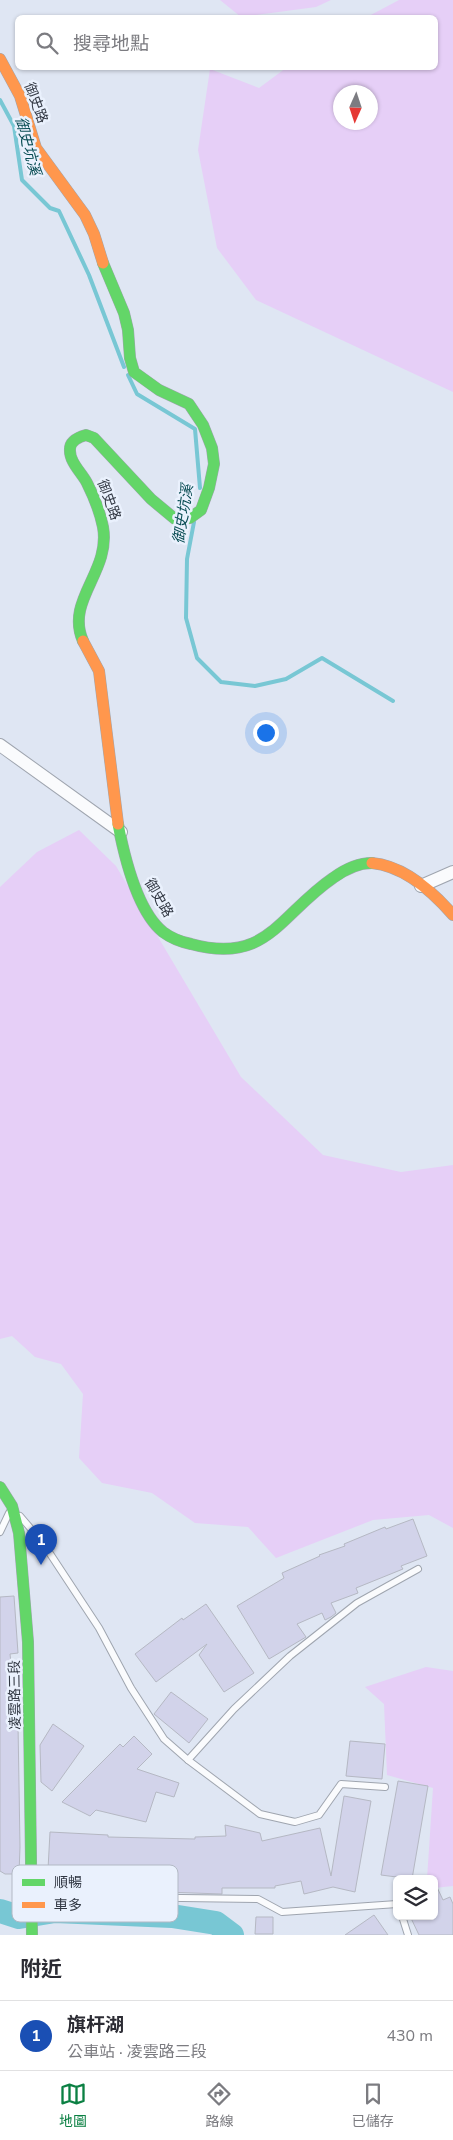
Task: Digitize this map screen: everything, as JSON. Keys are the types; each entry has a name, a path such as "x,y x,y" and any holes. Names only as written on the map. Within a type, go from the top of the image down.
{"street":[{"name":"御史路","path":"0,59 20,96 36,148 85,215 94,234 106,273 124,314 128,330 130,358 134,372 159,390 189,404 203,425 212,448 214,464 209,488 201,510 190,518 175,519 151,499 94,438 86,435 78,438 72,442 70,450 75,464 87,481 102,518 106,538 102,557 80,606 78,620 80,635 98,668 113,785 126,863 147,911 162,931 191,945 216,949 242,949 258,942 312,894 340,874 359,865 371,863 380,864 403,874 421,886 453,914"},
{"path":"0,745 121,832"},
{"path":"421,886 453,872"},
{"name":"凌雲路三段","path":"0,1487 12,1506 19,1533 28,1642 31,1865"}],"lane":[{"path":"0,1532 12,1506 43,1543 100,1628 131,1688 164,1739 188,1760 260,1814 295,1822 319,1815 341,1784 385,1787"},
{"path":"188,1760 234,1709 290,1656 357,1603 418,1568"},
{"path":"178,1900 258,1899 282,1912 393,1904"},
{"path":"403,1920 408,1935"}],"shaded area":[{"path":"220,0 331,0 316,7 256,15 239,15"},
{"path":"399,0 453,0 453,392 256,300 217,248 198,150 210,70 259,88 283,70 438,70 438,15 371,15"},
{"path":"79,830 116,866 241,1077 323,1155 401,1172 453,1165 453,1528 429,1515 373,1520 276,1558 248,1527 195,1523 152,1493 102,1483 79,1458 83,1394 61,1364 35,1357 12,1336 0,1339 0,887 37,852"},
{"path":"426,1667 453,1671 453,1886 438,1888 438,1875 427,1875 433,1788 387,1775 384,1704 365,1687"}],"building":[{"path":"413,1519 427,1556 401,1566 403,1569 356,1588 358,1593 331,1603 336,1613 331,1617 325,1620 322,1613 297,1624 306,1637 269,1659 237,1606 284,1578 282,1573 385,1527 386,1529"},
{"path":"14,1596 18,1653 10,1654 18,1724 20,1847 19,1865 12,1865 12,1874 5,1874 0,1871 0,1597"},
{"path":"206,1604 254,1673 224,1692 199,1655 207,1644 156,1682 135,1654 182,1618 183,1620"},
{"path":"171,1692 208,1719 189,1743 154,1714"},
{"path":"53,1724 84,1746 52,1791 41,1782 40,1745"},
{"path":"134,1736 152,1754 137,1769 179,1783 174,1797 156,1792 146,1822 96,1810 90,1816 62,1802 120,1744 123,1747"},
{"path":"350,1741 385,1744 382,1779 346,1776"},
{"path":"398,1781 428,1786 413,1875 393,1875 393,1877 381,1875"},
{"path":"344,1796 371,1801 355,1892 333,1887 304,1894 301,1881 275,1886 275,1888 222,1888 222,1894 178,1892 178,1865 48,1865 50,1832 108,1835 108,1837 195,1839 195,1837 226,1836 225,1825 260,1833 262,1841 320,1828 331,1876"},
{"path":"438,1889 443,1900 450,1897 453,1904 453,1935 419,1935 412,1920 438,1920"},
{"path":"374,1915 388,1935 345,1935"},
{"path":"256,1917 273,1917 273,1934 255,1934"}],"waterway":[{"name":"御史坑溪","path":"0,100 14,126 22,180 50,208 59,211 89,275 124,367"},
{"name":"御史坑溪","path":"128,375 137,394 195,429 200,488"},
{"name":"御史坑溪","path":"194,522 187,559 186,618 197,658 221,682 255,686 286,679 322,658 393,701"},
{"path":"0,1911 12,1915"},
{"path":"178,1917 216,1923 232,1935"}],"traffic: fast":[{"path":"83,641 79,626 80,612 101,558 104,543 103,527 90,488 70,454 70,446 78,438 86,435 94,438 151,499 175,519 190,518 201,510 209,488 214,464 212,448 203,425 189,404 159,390 134,372 130,358 128,330 124,313 103,263"},
{"path":"118,824 133,882 146,911 154,923 163,932 176,940 217,949 238,948 255,942 270,933 315,892 337,875 356,866 372,863"},
{"path":"0,1487 12,1506 19,1533 28,1642 31,1865"},
{"path":"32,1922 32,1935"}],"traffic: slow":[{"path":"0,59 20,96 36,148 85,215 94,234 103,263"},
{"path":"83,641 99,671 118,824"},
{"path":"372,863 395,869 417,882 427,889 453,915"}],"place":[{"name":"旗杆湖","path":"41,1565"}]}
